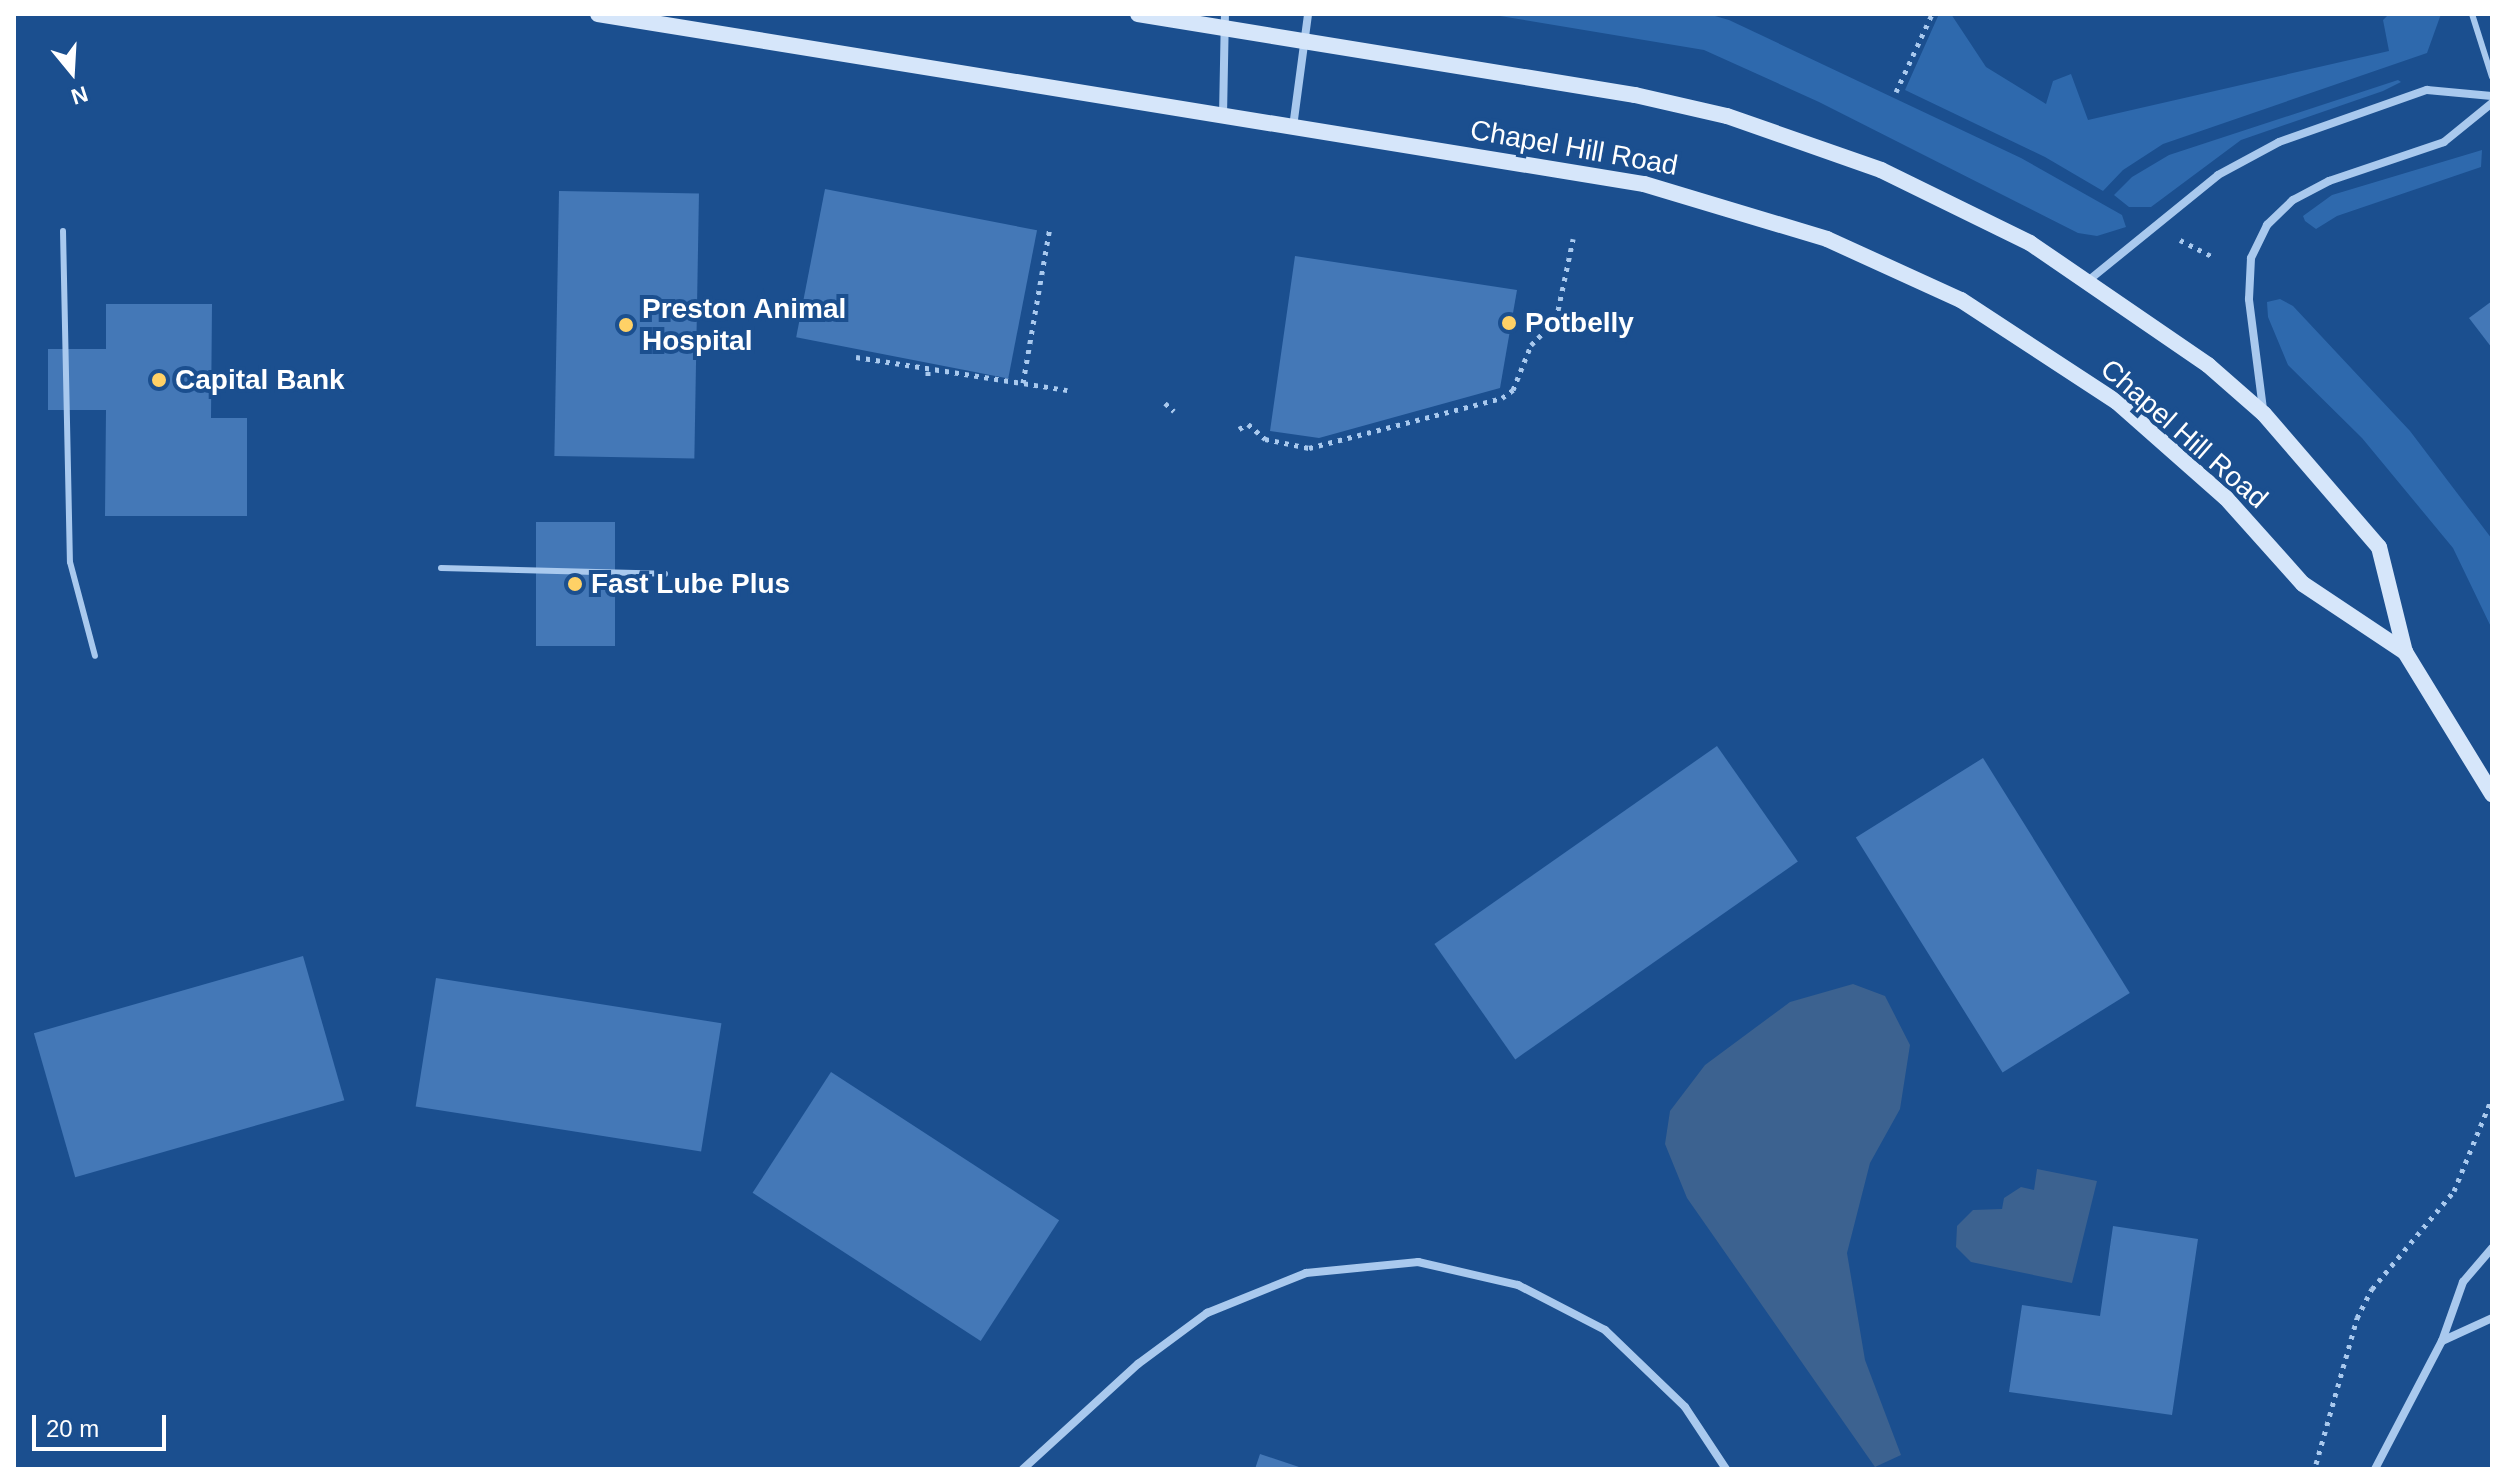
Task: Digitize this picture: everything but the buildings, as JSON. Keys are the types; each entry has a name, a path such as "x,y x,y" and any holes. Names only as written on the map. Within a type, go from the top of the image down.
{"main road":[{"name":"Chapel Hill Road","path":"598,14 1644,184 1746,211 1890,265 1961,300 2117,402 2226,498 2303,584 2405,652"},
{"name":"Chapel Hill Road","path":"1138,14 1224,21 1304,41 1635,95 1727,116 1802,139 1954,202 2089,280 2197,357 2264,414 2379,547 2405,652 2492,794"}],"street":[{"path":"1293,128 1308,14"},
{"path":"1223,116 1224,21"},
{"path":"2089,280 2218,175 2279,142 2427,90 2492,96"},
{"path":"2264,414 2249,299 2251,258 2267,225 2293,200 2329,181 2444,142 2492,103"},
{"path":"2375,1469 2442,1341 2463,1282 2492,1248"},
{"path":"1023,1469 1138,1364 1207,1313 1306,1273 1418,1262 1518,1285 1605,1330 1685,1407 1726,1469"},
{"path":"2442,1341 2492,1318"}],"lane":[{"path":"2472,14 2492,77"},
{"path":"63,231 70,562 95,656"},
{"path":"441,568 665,574"}],"path":[{"path":"1896,92 1932,14"},
{"path":"1023,383 1050,227"},
{"path":"2171,235 2211,256"},
{"path":"1239,429 1248,424 1265,439 1309,448 1502,398 1513,390 1531,345 1556,320 1573,239"},
{"path":"856,357 1067,390"},
{"path":"928,368 928,376"},
{"path":"1165,403 1174,411"},
{"path":"2316,1464 2357,1318 2372,1289 2454,1191 2492,1098"}],"shaded area":[{"path":"1488,14 1708,14 1729,20 2021,158 2122,215 2126,227 2097,236 2078,233 1819,102 1704,50"},
{"path":"1939,14 1951,14 1986,67 2046,104 2053,81 2071,74 2088,120 2389,51 2383,20 2389,14 2441,14 2427,53 2163,144 2123,170 2103,191 2045,157 1905,90"},
{"path":"2398,80 2401,82 2383,91 2241,140 2151,207 2129,207 2114,195 2132,177 2169,155"},
{"path":"2482,150 2481,167 2337,216 2316,229 2303,216 2332,195"},
{"path":"2280,299 2293,306 2410,431 2492,539 2492,629 2453,548 2362,438 2288,365 2268,317 2267,302"},
{"path":"1853,984 1885,996 1910,1045 1900,1109 1870,1163 1847,1253 1865,1360 1901,1455 1875,1467 1687,1198 1665,1144 1670,1111 1705,1065 1790,1002"},
{"path":"2037,1169 2097,1181 2072,1283 1971,1262 1956,1247 1957,1226 1973,1210 2002,1209 2004,1198 2021,1187 2034,1190"}],"place":[{"name":"Potbelly","path":"1509,323"},
{"name":"Preston Animal Hospital","path":"626,325"},
{"name":"Capital Bank","path":"159,380"},
{"name":"Fast Lube Plus","path":"575,584"}]}
